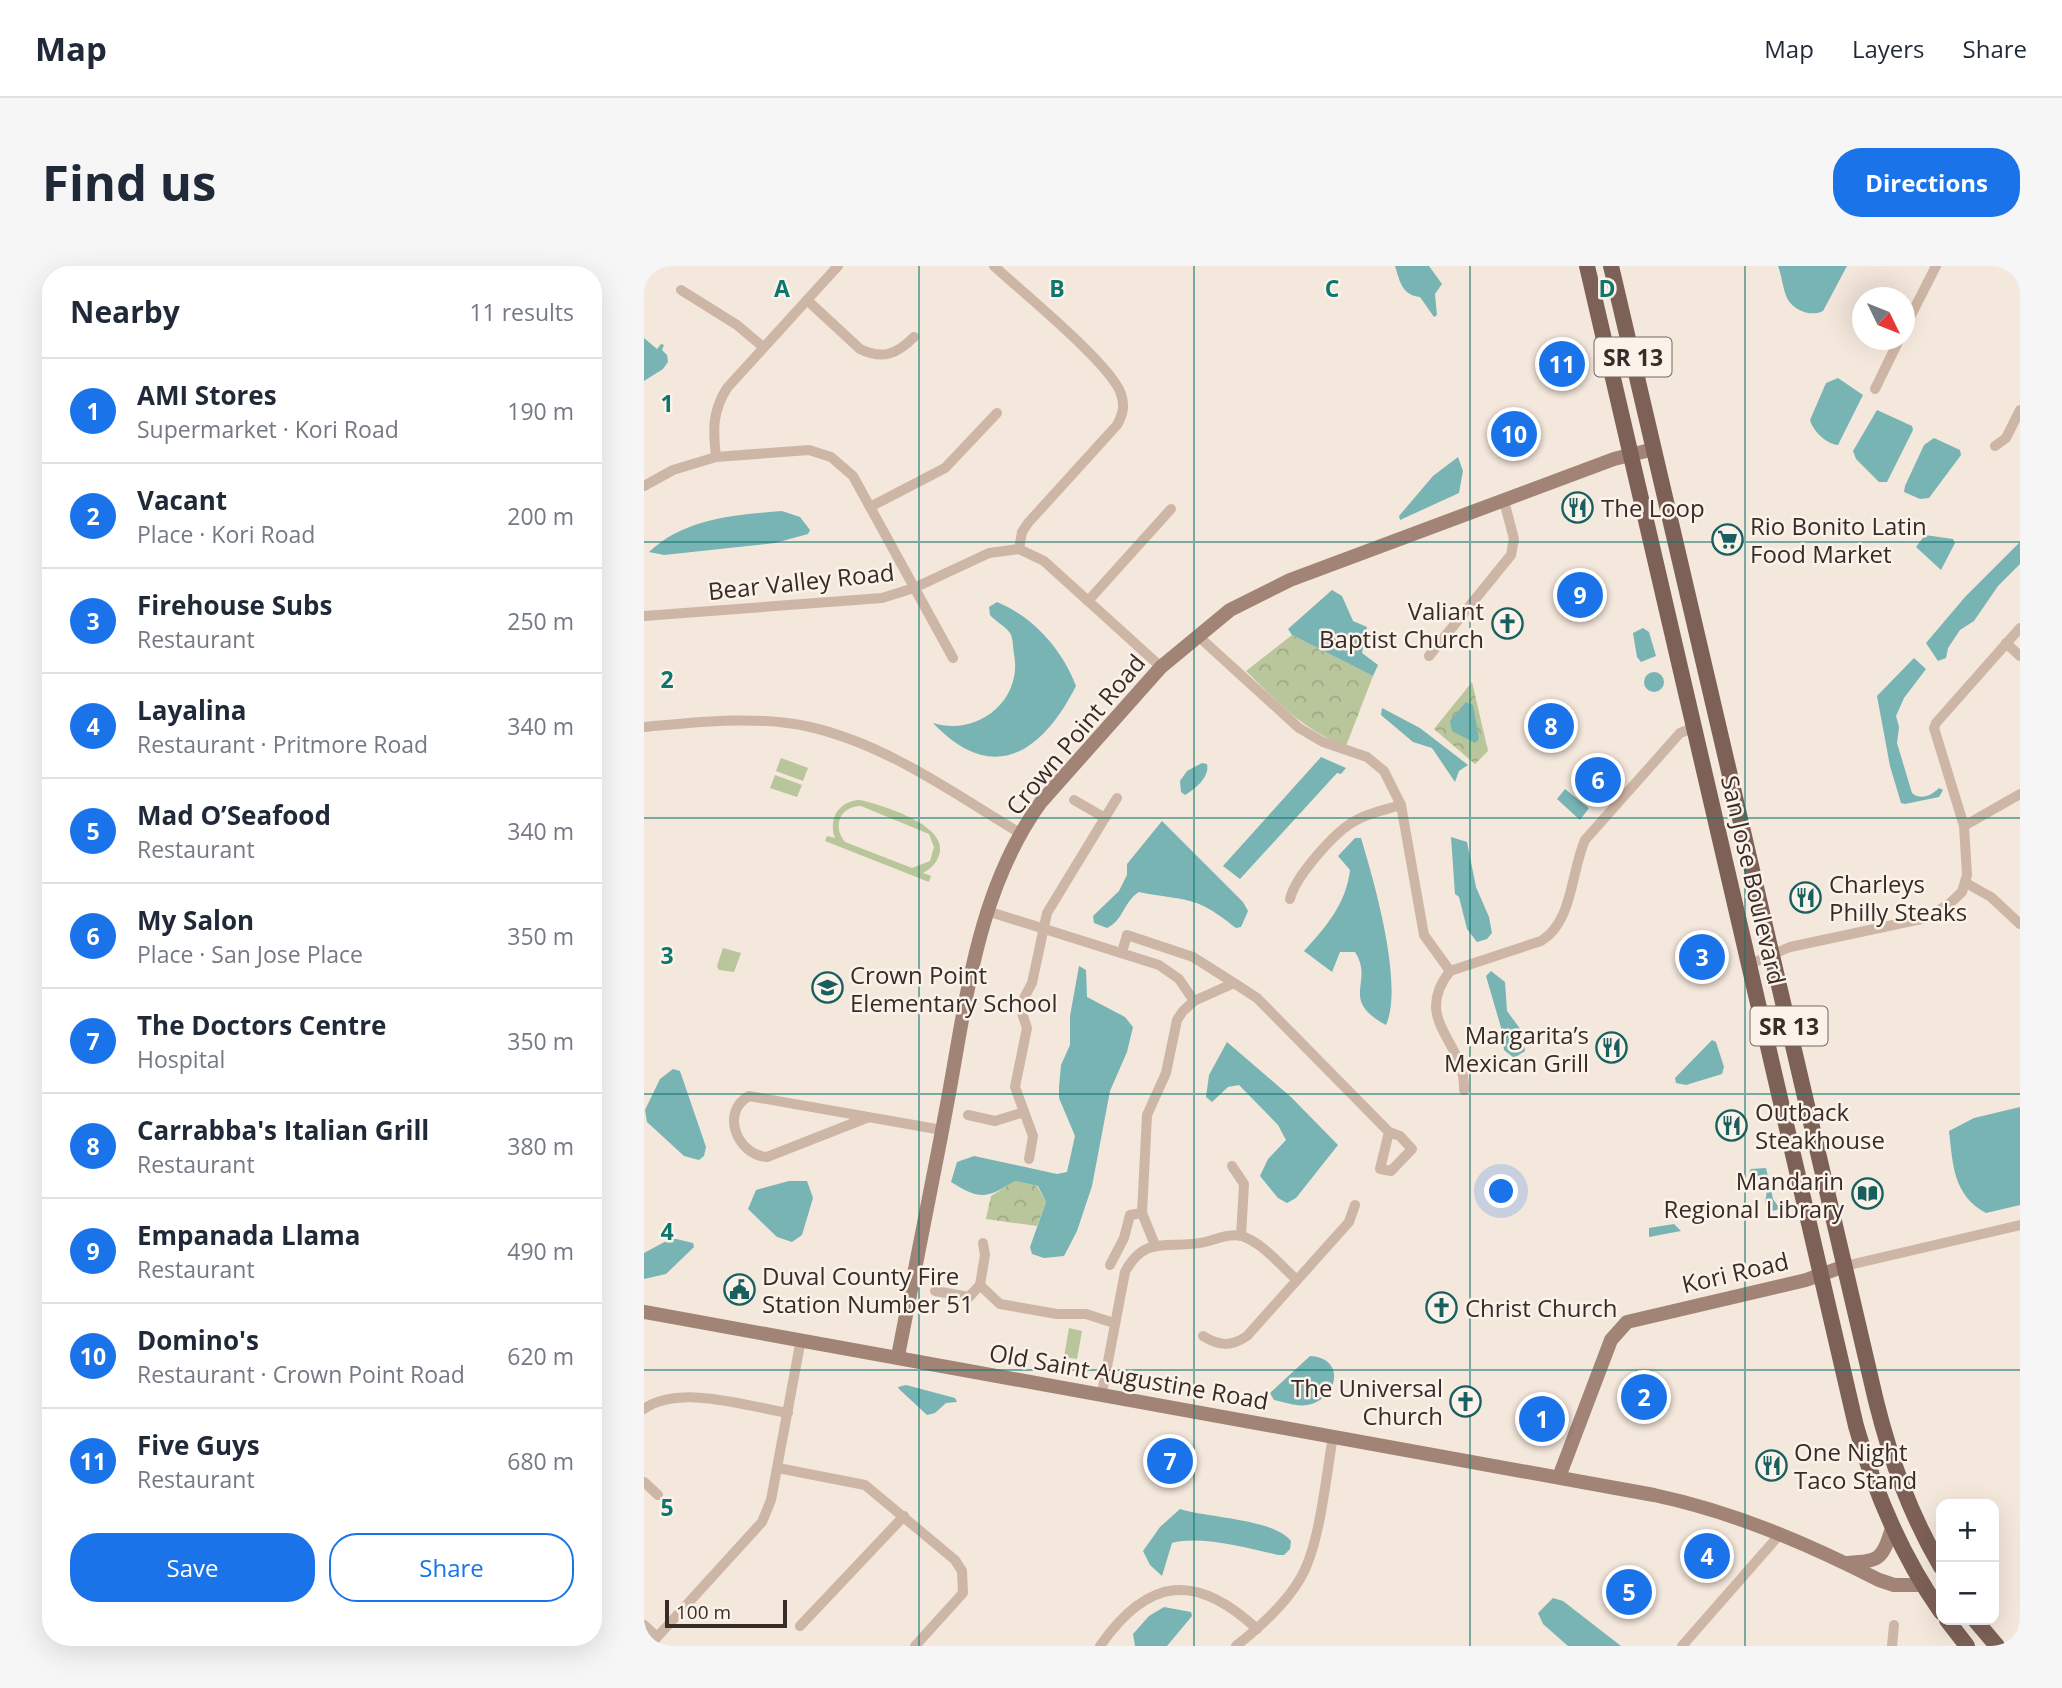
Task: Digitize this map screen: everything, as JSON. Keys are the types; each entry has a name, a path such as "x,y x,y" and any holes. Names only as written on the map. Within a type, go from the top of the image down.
{"main road":[{"name":"San Jose Boulevard","path":"1611,266 1890,1457 1918,1527 1938,1562"},
{"name":"San Jose Boulevard","path":"1587,267 1823,1274 1856,1426 1873,1484 1892,1528 1936,1604"},
{"path":"1587,267 1618,291"},
{"path":"1665,600 1675,601 1693,615"},
{"path":"1688,697 1717,718"},
{"path":"1695,727 1704,729 1724,746"},
{"path":"1951,1625 1966,1646"},
{"path":"1979,1625 1997,1646"}],"street":[{"path":"716,457 713,426 719,401 763,347 838,266"},
{"path":"994,266 1097,361 1120,391 1124,407 1116,425 1028,523 1022,532 1019,549 1044,561 1161,667"},
{"path":"1915,309 1936,266"},
{"path":"681,290 737,325 763,347"},
{"path":"807,300 860,349 871,354 894,354 914,337"},
{"path":"1875,388 1894,350"},
{"path":"1995,446 2006,438 2020,410"},
{"path":"870,507 940,472 997,413"},
{"name":"Crown Point Road","path":"898,1356 987,911 998,878 1020,833 1060,779 1161,667 1230,610 1290,580 1631,455 1654,449"},
{"path":"644,486 673,470 716,457 820,452 842,464 853,476 953,658"},
{"path":"1429,656 1511,555 1514,539 1504,501"},
{"path":"1088,601 1171,509"},
{"name":"Bear Valley Road","path":"644,616 882,598 914,588 989,553 1019,549"},
{"path":"1750,964 1817,941 1926,918 1949,905 1966,883 1964,827 1934,728 2020,628"},
{"path":"1197,635 1310,736 1356,752 1375,762 1391,780 1401,805 1424,935 1450,971"},
{"path":"2006,643 2020,656"},
{"path":"644,727 743,722 807,726 829,732 876,749 916,769 1020,833"},
{"path":"1464,1090 1465,1076 1434,1010 1439,985 1450,971 1476,965 1541,941 1554,931 1562,917 1576,858 1585,840 1680,733 1695,727"},
{"path":"1964,827 2020,794"},
{"path":"1029,1159 1033,1136 1015,1087 1027,1028 1022,1013 1024,999 1032,983 1048,913 1117,798"},
{"path":"1074,800 1105,818"},
{"path":"1290,899 1293,885 1342,830 1369,814 1401,805"},
{"path":"1966,883 1992,897 2020,923"},
{"path":"987,911 1122,952 1171,972 1194,1001"},
{"path":"1122,952 1127,935 1193,957 1257,998 1389,1132"},
{"path":"1155,1245 1142,1213 1147,1115 1166,1073 1177,1020 1194,1001 1234,983"},
{"path":"869,1117 767,1157 755,1156 746,1150 733,1118 735,1108 749,1096 869,1117 942,1130"},
{"path":"968,1115 995,1121 1024,1112"},
{"path":"1232,1166 1244,1184 1241,1236"},
{"path":"1203,1336 1217,1344 1239,1341 1349,1222 1355,1205"},
{"path":"1110,1265 1124,1238 1130,1215 1142,1213"},
{"name":"Kori Road","path":"1559,1477 1611,1340 1621,1326 1633,1319 2020,1225"},
{"path":"1102,1393 1125,1272 1136,1256 1155,1245 1192,1244 1224,1236 1241,1236 1263,1249 1297,1280"},
{"path":"935,1291 969,1297 980,1285 985,1255 983,1243"},
{"path":"980,1285 1000,1304 1057,1314 1086,1314 1114,1323"},
{"name":"Old Saint Augustine Road","path":"644,1312 1666,1497 1781,1533 1894,1584 1923,1585"},
{"path":"649,1646 754,1533 767,1510 778,1468 801,1339"},
{"path":"644,1409 659,1401 684,1396 788,1413"},
{"path":"1236,1646 1292,1593 1309,1561 1333,1436"},
{"path":"778,1468 865,1485 955,1560 962,1572 962,1592 915,1646"},
{"path":"644,1482 658,1495"},
{"path":"800,1626 904,1516"},
{"path":"1846,1563 1873,1562 1880,1557 1892,1528"},
{"path":"1682,1646 1781,1533"},
{"path":"1100,1646 1144,1598 1170,1590 1224,1601 1257,1629"},
{"path":"644,1625 657,1637"},
{"path":"1892,1646 1894,1625"}],"green space":[{"path":"1292,635 1373,676 1346,746 1304,724 1246,671"},
{"path":"1472,682 1488,751 1475,764 1434,729"},
{"path":"781,758 808,768 803,781 776,771"},
{"path":"775,775 802,785 797,797 770,788"},
{"path":"860,800 896,811 932,832 939,841 940,851 934,864 923,873 931,876 929,882 825,841 827,836 835,838 833,824 837,812 853,801","holes":["861,806 929,834 934,847 930,861 912,868 845,842 839,824 843,813"]},
{"path":"723,948 741,953 734,972 719,970 717,966"},
{"path":"1015,1181 1037,1186 1046,1202 1037,1226 986,1219 991,1196"},
{"path":"1069,1328 1082,1331 1077,1359 1064,1357"}],"water":[{"path":"1395,266 1429,266 1442,284 1435,294 1437,315 1434,317 1420,297 1405,291"},
{"path":"1778,266 1847,266 1823,311 1809,313 1799,310 1788,300"},
{"path":"644,338 657,349 661,344 664,345 662,350 667,355 668,362 663,369 644,381"},
{"path":"1838,378 1863,395 1838,445 1821,436 1810,420 1826,383"},
{"path":"1877,410 1912,426 1913,430 1887,482 1879,482 1856,459 1853,451"},
{"path":"1934,438 1960,450 1961,455 1929,498 1920,499 1904,492 1905,486 1924,445"},
{"path":"1458,457 1463,471 1459,493 1400,520 1399,516 1433,476"},
{"path":"782,511 800,517 810,530 808,534 775,543 664,555 649,552 678,532 711,520"},
{"path":"1925,535 1953,539 1955,543 1941,570 1916,547"},
{"path":"2020,542 2020,564 1998,586 1974,621 1960,630 1948,648 1946,658 1938,661 1926,643 1965,597"},
{"path":"1332,590 1342,596 1353,621 1367,627 1362,653 1378,665 1373,676 1292,635 1288,629"},
{"path":"997,602 1023,616 1045,636 1063,659 1076,686 1048,729 1032,744 1014,753 996,757 976,753 955,742 933,723 966,725 994,711 1004,700 1015,671 1014,654 1010,633 990,615 989,607"},
{"path":"1643,628 1649,632 1656,656 1641,662 1637,657 1633,633"},
{"path":"1914,658 1926,669 1904,698 1896,716 1899,727 1897,743 1912,793 1923,797 1939,788 1943,790 1939,797 1905,804 1901,803 1890,766 1877,696"},
{"path":"1654,672 1661,675 1664,682 1661,689 1654,692 1647,689 1644,682 1647,675"},
{"path":"1466,702 1473,705 1479,739 1475,743 1452,731 1450,721"},
{"path":"1382,708 1420,728 1468,765 1459,771 1455,782 1432,748 1413,742 1381,715"},
{"path":"1321,757 1346,768 1341,774 1337,773 1240,879 1223,866"},
{"path":"1202,763 1207,764 1204,778 1185,795 1181,792 1180,781 1187,771"},
{"path":"1565,789 1589,808 1580,820 1557,799"},
{"path":"1162,821 1243,902 1248,911 1241,927 1236,928 1200,904 1139,892 1112,925 1107,928 1094,923 1093,916 1119,891 1127,875 1127,864"},
{"path":"1451,837 1467,842 1476,887 1489,917 1492,933 1487,939 1477,942 1467,929 1459,897 1455,894"},
{"path":"1355,838 1361,838 1385,933 1392,985 1391,1007 1386,1025 1372,1016 1360,999 1362,973 1355,952 1340,952 1332,972 1304,951 1327,924 1344,894 1350,870 1338,856"},
{"path":"1079,966 1086,970 1087,997 1125,1017 1133,1027 1127,1052 1110,1091 1092,1186 1077,1231 1064,1256 1044,1258 1032,1254 1030,1247 1046,1202 1038,1186 1015,1181 983,1195 969,1192 951,1182 957,1162 974,1156 1057,1174 1067,1172 1075,1136 1059,1098 1059,1087 1061,1065 1070,1045 1070,1016"},
{"path":"1491,971 1505,982 1507,1011 1521,1030 1525,1051 1514,1058 1504,1050 1502,1031 1486,976"},
{"path":"1712,1040 1716,1042 1724,1067 1722,1074 1686,1085 1676,1083 1675,1078"},
{"path":"1227,1042 1291,1097 1338,1145 1296,1198 1287,1203 1278,1198 1260,1176 1268,1159 1286,1140 1278,1125 1239,1085 1228,1087 1212,1102 1206,1097 1209,1075"},
{"path":"673,1069 680,1071 706,1147 704,1156 699,1160 684,1156 647,1122 645,1110 660,1079"},
{"path":"2020,1107 2020,1205 1986,1213 1975,1206 1961,1188 1954,1167 1949,1131 1974,1118"},
{"path":"1766,1168 1773,1199 1780,1209 1769,1212 1765,1203 1768,1185 1749,1172 1751,1169"},
{"path":"789,1181 807,1181 813,1198 802,1235 792,1242 777,1237 748,1209 756,1190"},
{"path":"1674,1224 1681,1231 1649,1237 1649,1228"},
{"path":"672,1238 693,1243 694,1247 666,1274 644,1279 644,1253"},
{"path":"1310,1356 1322,1358 1333,1371 1334,1379 1326,1396 1307,1405 1274,1400 1270,1393"},
{"path":"906,1385 955,1398 957,1402 946,1403 935,1413 927,1415 898,1387"},
{"path":"1180,1509 1271,1528 1291,1541 1290,1549 1284,1555 1278,1555 1210,1541 1172,1543 1162,1576 1150,1565 1143,1551 1160,1527"},
{"path":"1553,1598 1563,1601 1621,1646 1568,1646 1543,1624 1538,1613"},
{"path":"1164,1607 1191,1612 1192,1616 1167,1646 1135,1646 1133,1634 1149,1616"}],"place":[{"name":"Five Guys","path":"1562,364"},
{"name":"Domino's","path":"1514,434"},
{"name":"The Loop","path":"1578,507"},
{"name":"Rio Bonito Latin Food Market","path":"1727,539"},
{"name":"Empanada Llama","path":"1580,595"},
{"name":"Valiant Baptist Church","path":"1507,624"},
{"name":"Carrabba's Italian Grill","path":"1551,726"},
{"name":"My Salon","path":"1598,780"},
{"name":"Charleys Philly Steaks","path":"1806,897"},
{"name":"Firehouse Subs","path":"1702,957"},
{"name":"Crown Point Elementary School","path":"827,988"},
{"name":"Margarita’s Mexican Grill","path":"1612,1048"},
{"name":"Outback Steakhouse","path":"1732,1125"},
{"name":"Mandarin Regional Library","path":"1867,1194"},
{"name":"Duval County Fire Station Number 51","path":"739,1289"},
{"name":"Christ Church","path":"1442,1307"},
{"name":"Vacant","path":"1644,1397"},
{"name":"The Universal Church","path":"1466,1401"},
{"name":"AMI Stores","path":"1542,1419"},
{"name":"The Doctors Centre","path":"1170,1461"},
{"name":"One Night Taco Stand","path":"1771,1465"},
{"name":"Layalina","path":"1707,1556"},
{"name":"Mad O’Seafood","path":"1629,1592"}]}
